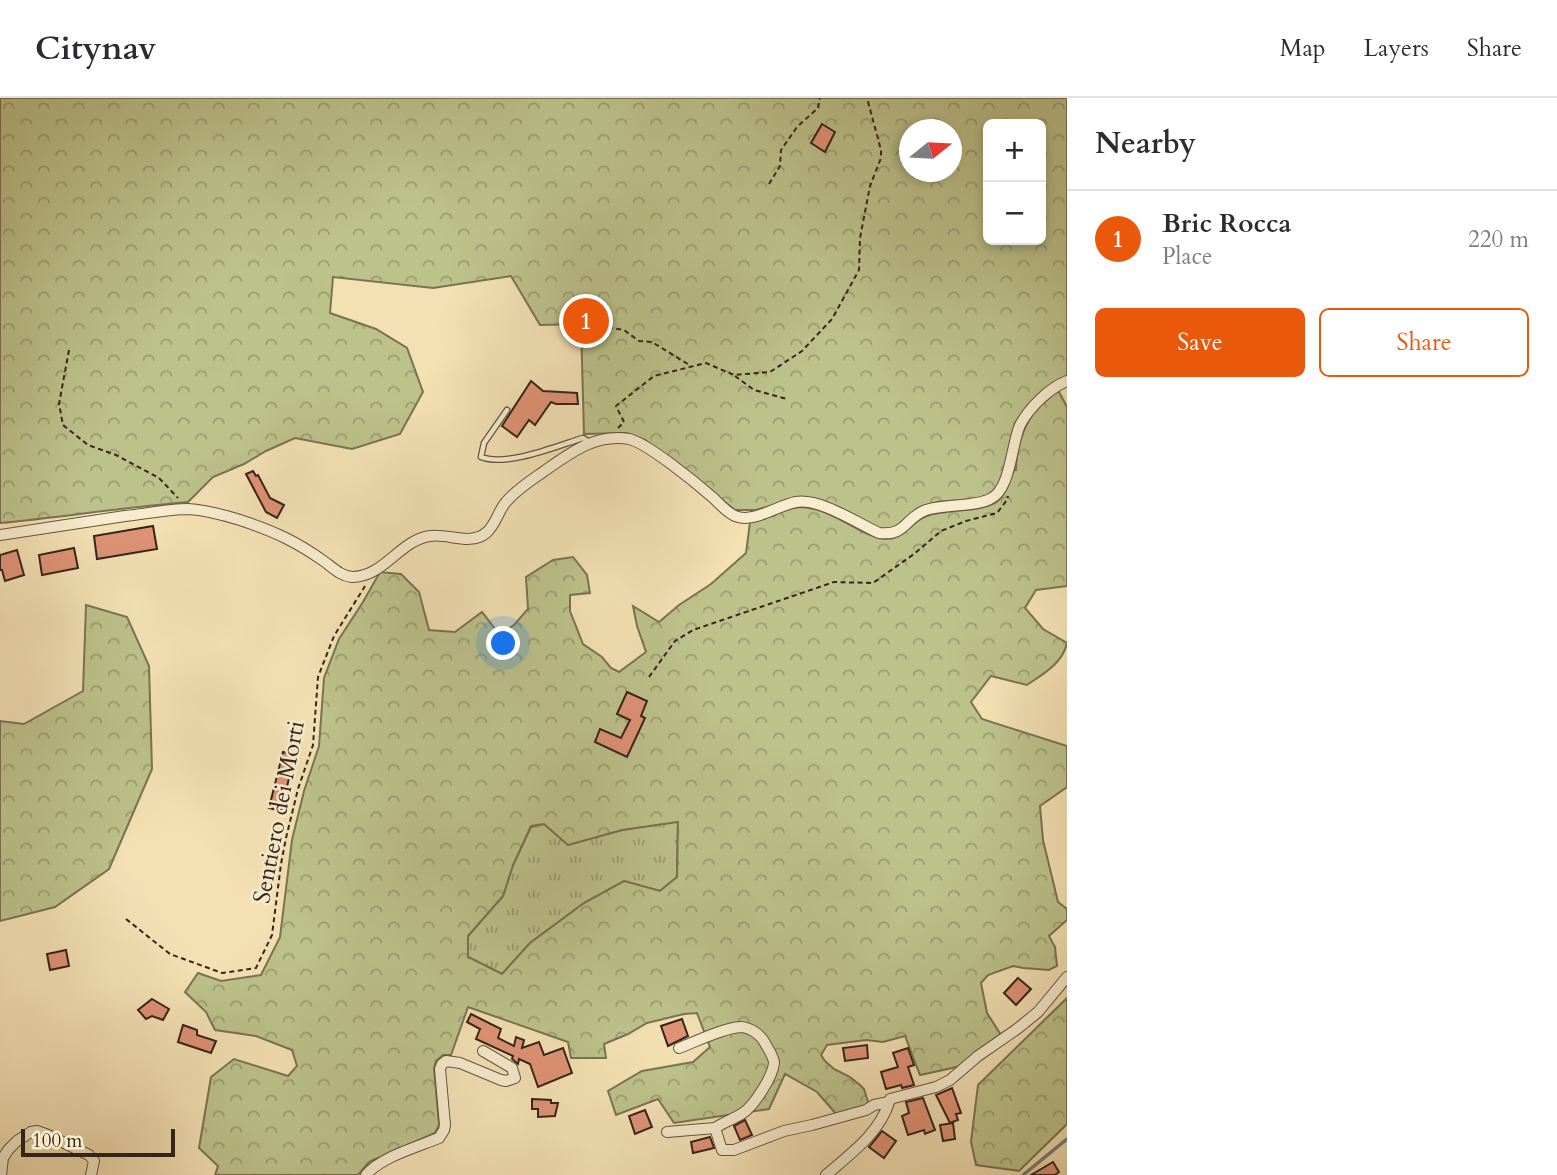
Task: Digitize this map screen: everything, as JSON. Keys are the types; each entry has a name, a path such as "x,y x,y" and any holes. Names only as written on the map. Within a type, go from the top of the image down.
{"street":[{"path":"0,535 188,509 215,513 284,536 341,574 361,575 375,569 416,540 427,536 469,539 485,534 516,491 576,449 608,439 629,439 639,443 699,485 734,516 741,518 762,514 797,502 812,503 879,533 895,533 914,516 937,507 981,502 998,493 1009,468 1019,428 1027,415 1049,391 1067,381"},
{"path":"826,1175 856,1150 885,1116 890,1099 936,1087 950,1080 1038,1012 1067,978"},
{"path":"667,1132 715,1128 745,1112 755,1101 774,1064 763,1039 754,1031 742,1027 679,1048"},
{"path":"366,1175 382,1162 439,1138 442,1134 445,1125 440,1069 446,1061 460,1063 501,1080 515,1077 512,1069 483,1051"},
{"path":"715,1128 722,1150 734,1150 784,1131 889,1102"},
{"path":"1,1175 8,1150 25,1135 37,1131 89,1155 94,1161 92,1175"}],"lane":[{"path":"507,410 484,443 481,457 489,460 537,454 583,438 589,443"}],"path":[{"path":"769,184 780,166 782,150 797,127 818,108 820,98"},
{"path":"734,375 770,372 802,351 832,319 859,270 860,238 870,186 881,158 867,98"},
{"path":"591,325 624,330 639,341 652,342 692,367"},
{"path":"69,350 59,404 63,425 88,445 116,455 159,478 188,509"},
{"path":"608,439 624,422 616,406 654,376 706,363 734,375 754,390 787,399"},
{"path":"649,677 675,640 693,630 834,582 873,583 914,554 940,531 997,513 1010,491"},
{"name":"Sentiero dei Morti","path":"126,919 170,954 222,973 256,968 272,935 286,838 298,789 313,745 318,677 334,636 375,569"}],"green space":[{"path":"0,98 1067,98 1067,378 1035,400 1015,423 1006,465 996,491 984,498 937,502 923,507 896,529 883,531 797,498 756,510 735,510 645,440 626,433 584,434 581,324 540,325 511,276 433,288 333,277 330,313 376,329 407,348 423,392 400,434 352,449 295,438 213,477 188,502 0,523"},
{"path":"1058,390 1067,407 1067,586 1036,590 1025,608 1043,629 1067,643 1057,662 1027,685 991,676 971,702 982,719 1067,746 1067,787 1040,806 1043,840 1058,902 1067,909 1067,920 1049,936 1055,947 1057,966 1049,970 1013,966 988,975 981,983 987,1013 1001,1035 961,1066 920,1075 905,1036 883,1042 866,1040 827,1045 821,1055 825,1061 864,1089 869,1105 837,1115 817,1092 785,1074 769,1109 674,1123 658,1099 616,1115 608,1091 642,1071 693,1062 710,1047 697,1013 647,1023 604,1044 606,1058 571,1058 568,1042 468,1007 451,1055 443,1055 436,1061 434,1068 439,1125 435,1133 369,1162 358,1175 215,1175 218,1166 199,1148 211,1077 234,1059 288,1076 297,1066 292,1050 256,1036 215,1030 206,1012 185,992 198,973 221,981 261,975 280,937 292,840 319,746 324,678 339,639 380,572 401,574 419,592 429,630 455,632 482,612 499,634 514,625 528,609 526,577 553,560 573,557 587,575 590,593 570,595 570,611 583,644 619,672 646,652 633,606 659,622 711,584 746,553 750,522 790,509 809,508 870,535 886,539 898,536 927,516 981,508 995,503 1005,492 1016,470 1017,454 1027,423 1036,410","holes":["678,822 677,877 660,891 624,881 584,903 530,943 502,974 468,957 468,936 503,896 513,865 531,826 544,824 568,845 622,830"]},
{"path":"86,605 127,617 149,666 152,769 109,869 55,907 0,921 0,721 24,724 83,691"},
{"path":"678,821 677,877 660,891 624,881 584,903 530,943 502,974 468,957 468,936 503,896 513,865 531,827 544,824 568,845 622,830"},
{"path":"1067,998 1067,1124 1019,1171 976,1165 971,1142 978,1085"}],"building":[{"path":"822,124 835,132 825,152 811,143"},
{"path":"531,381 543,391 577,393 578,404 551,402 535,425 529,420 517,437 502,426"},
{"path":"253,471 270,498 284,505 277,518 266,512 246,474"},
{"path":"153,526 157,549 97,559 94,536"},
{"path":"74,548 78,568 42,575 39,555"},
{"path":"17,550 24,575 5,581 0,570 0,555"},
{"path":"627,692 647,701 641,716 645,718 627,757 595,742 600,729 621,738 630,720 617,714"},
{"path":"283,752 291,754 289,761 293,762 281,811 269,808"},
{"path":"66,950 69,966 50,970 47,954"},
{"path":"1018,978 1031,989 1016,1005 1004,993"},
{"path":"152,999 169,1009 163,1020 152,1016 146,1019 138,1010"},
{"path":"471,1014 501,1029 498,1038 514,1046 516,1037 524,1040 522,1048 539,1042 544,1055 563,1048 572,1073 538,1087 530,1064 519,1059 518,1064 512,1059 513,1056 476,1039 480,1029 467,1022"},
{"path":"682,1019 688,1036 668,1046 661,1026"},
{"path":"183,1025 197,1030 197,1035 216,1041 211,1053 178,1042"},
{"path":"867,1045 868,1058 845,1061 843,1048"},
{"path":"908,1048 914,1065 908,1067 914,1085 886,1089 881,1072 898,1067 893,1053"},
{"path":"952,1088 961,1113 956,1114 958,1120 950,1123 936,1095"},
{"path":"923,1098 935,1130 925,1134 924,1130 908,1135 902,1116 909,1113 906,1102"},
{"path":"532,1099 558,1103 555,1116 538,1117 538,1109 532,1109"},
{"path":"645,1110 652,1127 635,1134 629,1116"},
{"path":"745,1120 752,1135 740,1140 734,1126"},
{"path":"953,1123 955,1139 943,1141 940,1125"},
{"path":"882,1131 896,1141 884,1158 869,1147"},
{"path":"710,1137 714,1148 693,1153 691,1142"},
{"path":"1053,1162 1059,1172 1055,1175 1031,1175"}],"waterway":[{"path":"1023,1175 1067,1139"}],"place":[{"name":"Bric Rocca","path":"586,321"}]}
